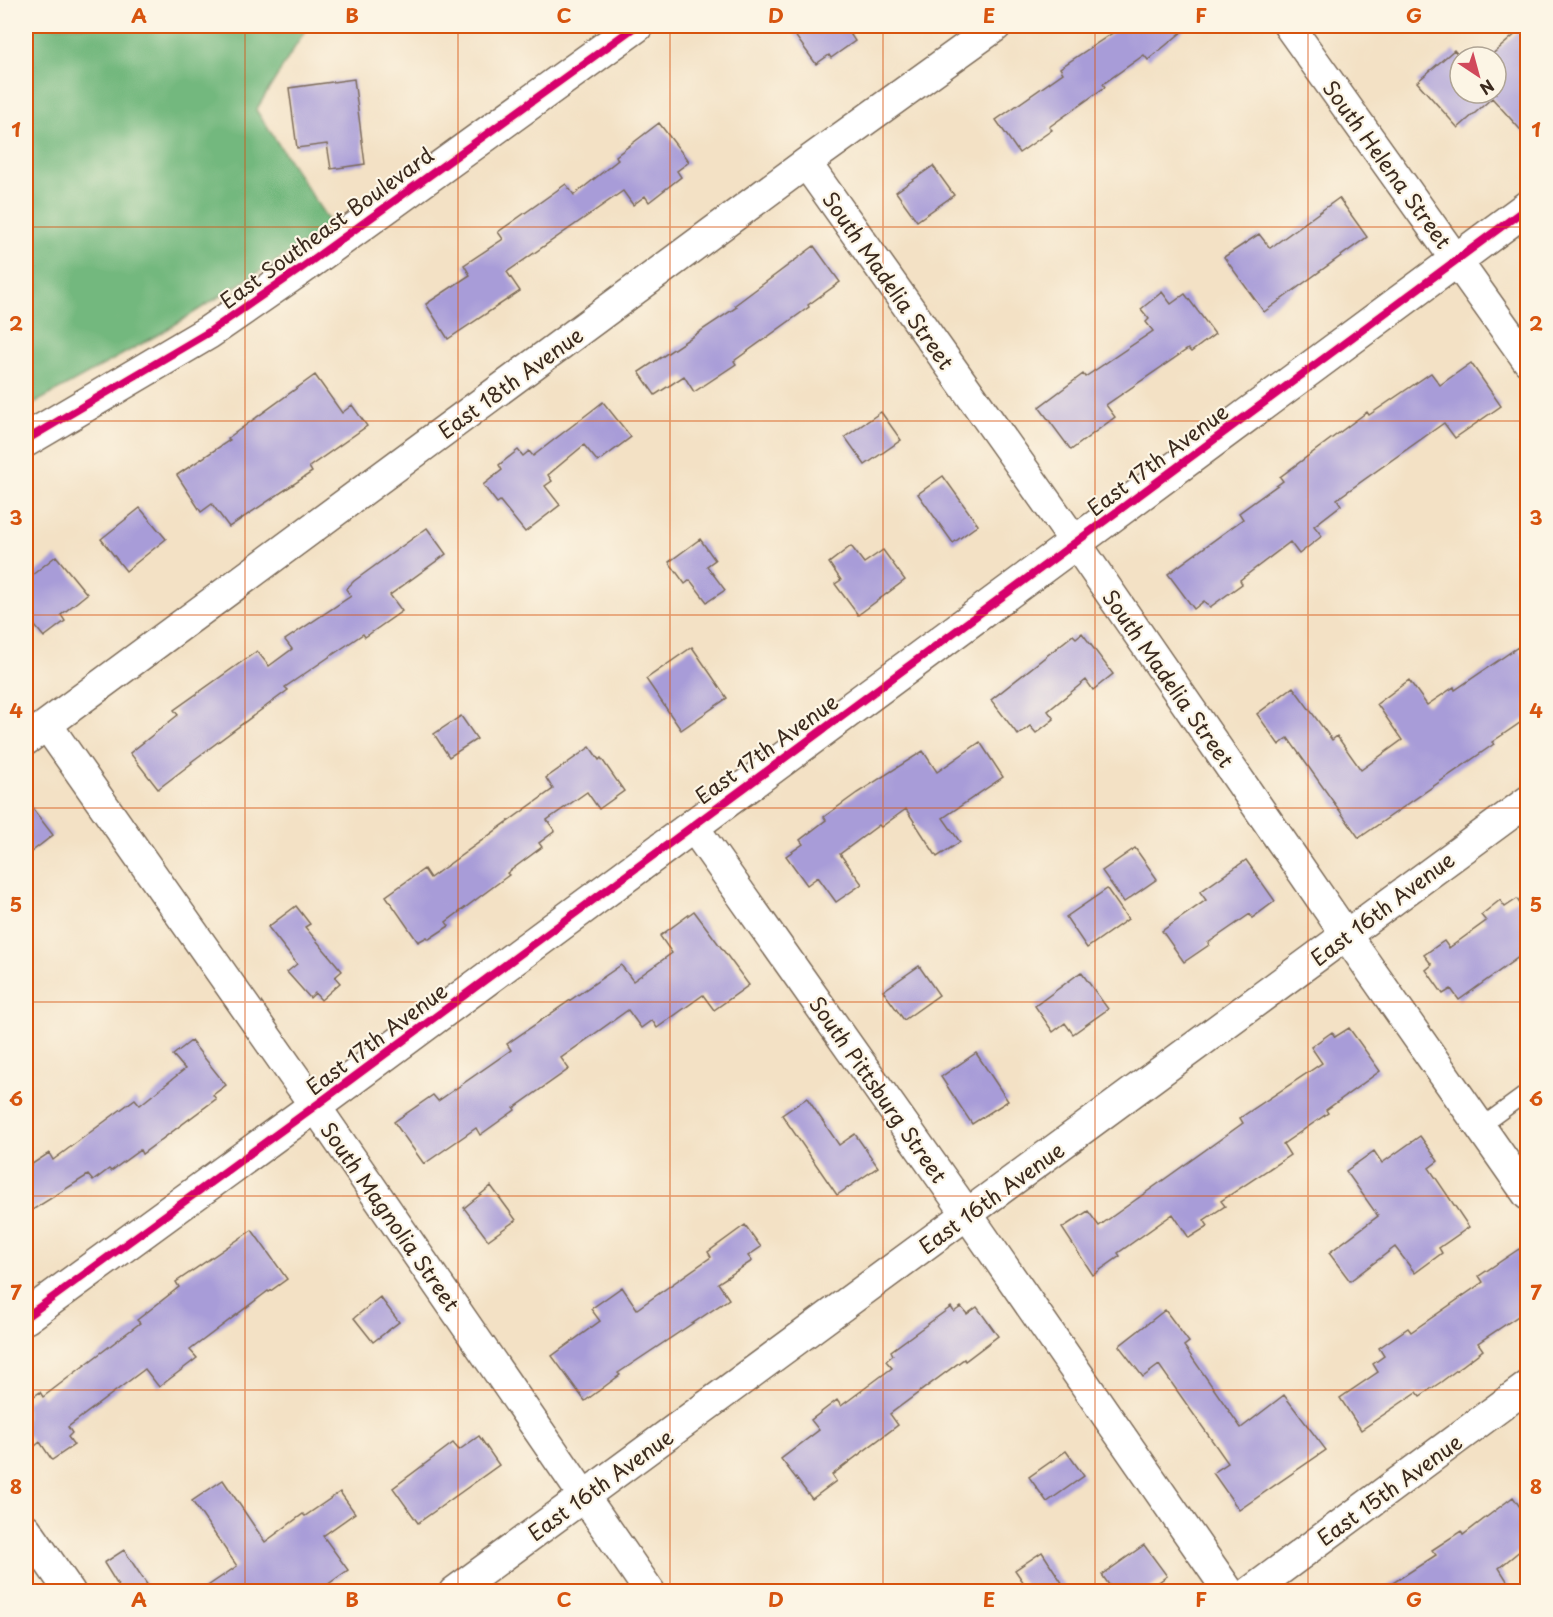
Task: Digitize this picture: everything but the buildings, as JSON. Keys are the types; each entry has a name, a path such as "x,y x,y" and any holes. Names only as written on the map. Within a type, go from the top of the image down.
{"street":[{"name":"East Southeast Boulevard","path":"26,440 209,332 636,26"},
{"name":"East 18th Avenue","path":"36,732 996,26"},
{"name":"South Helena Street","path":"1289,26 1527,361"},
{"name":"South Madelia Street","path":"806,164 1075,542 1527,1195"},
{"name":"East 17th Avenue","path":"26,1317 315,1106 1527,207"},
{"name":"South Magnolia Street","path":"36,732 315,1106 650,1592"},
{"name":"East 16th Avenue","path":"454,1592 1527,801"},
{"name":"South Pittsburg Street","path":"692,825 967,1214 1229,1592"},
{"name":"East 15th Avenue","path":"1250,1592 1527,1386"},
{"path":"26,1529 70,1592"}],"lane":[{"path":"1480,1127 1527,1092"}],"green space":[{"path":"26,26 308,26 256,110 332,226 163,332 26,408"}],"cycle path":[{"path":"26,440 209,332 636,26"},
{"path":"26,1317 315,1106 1528,207"}]}
